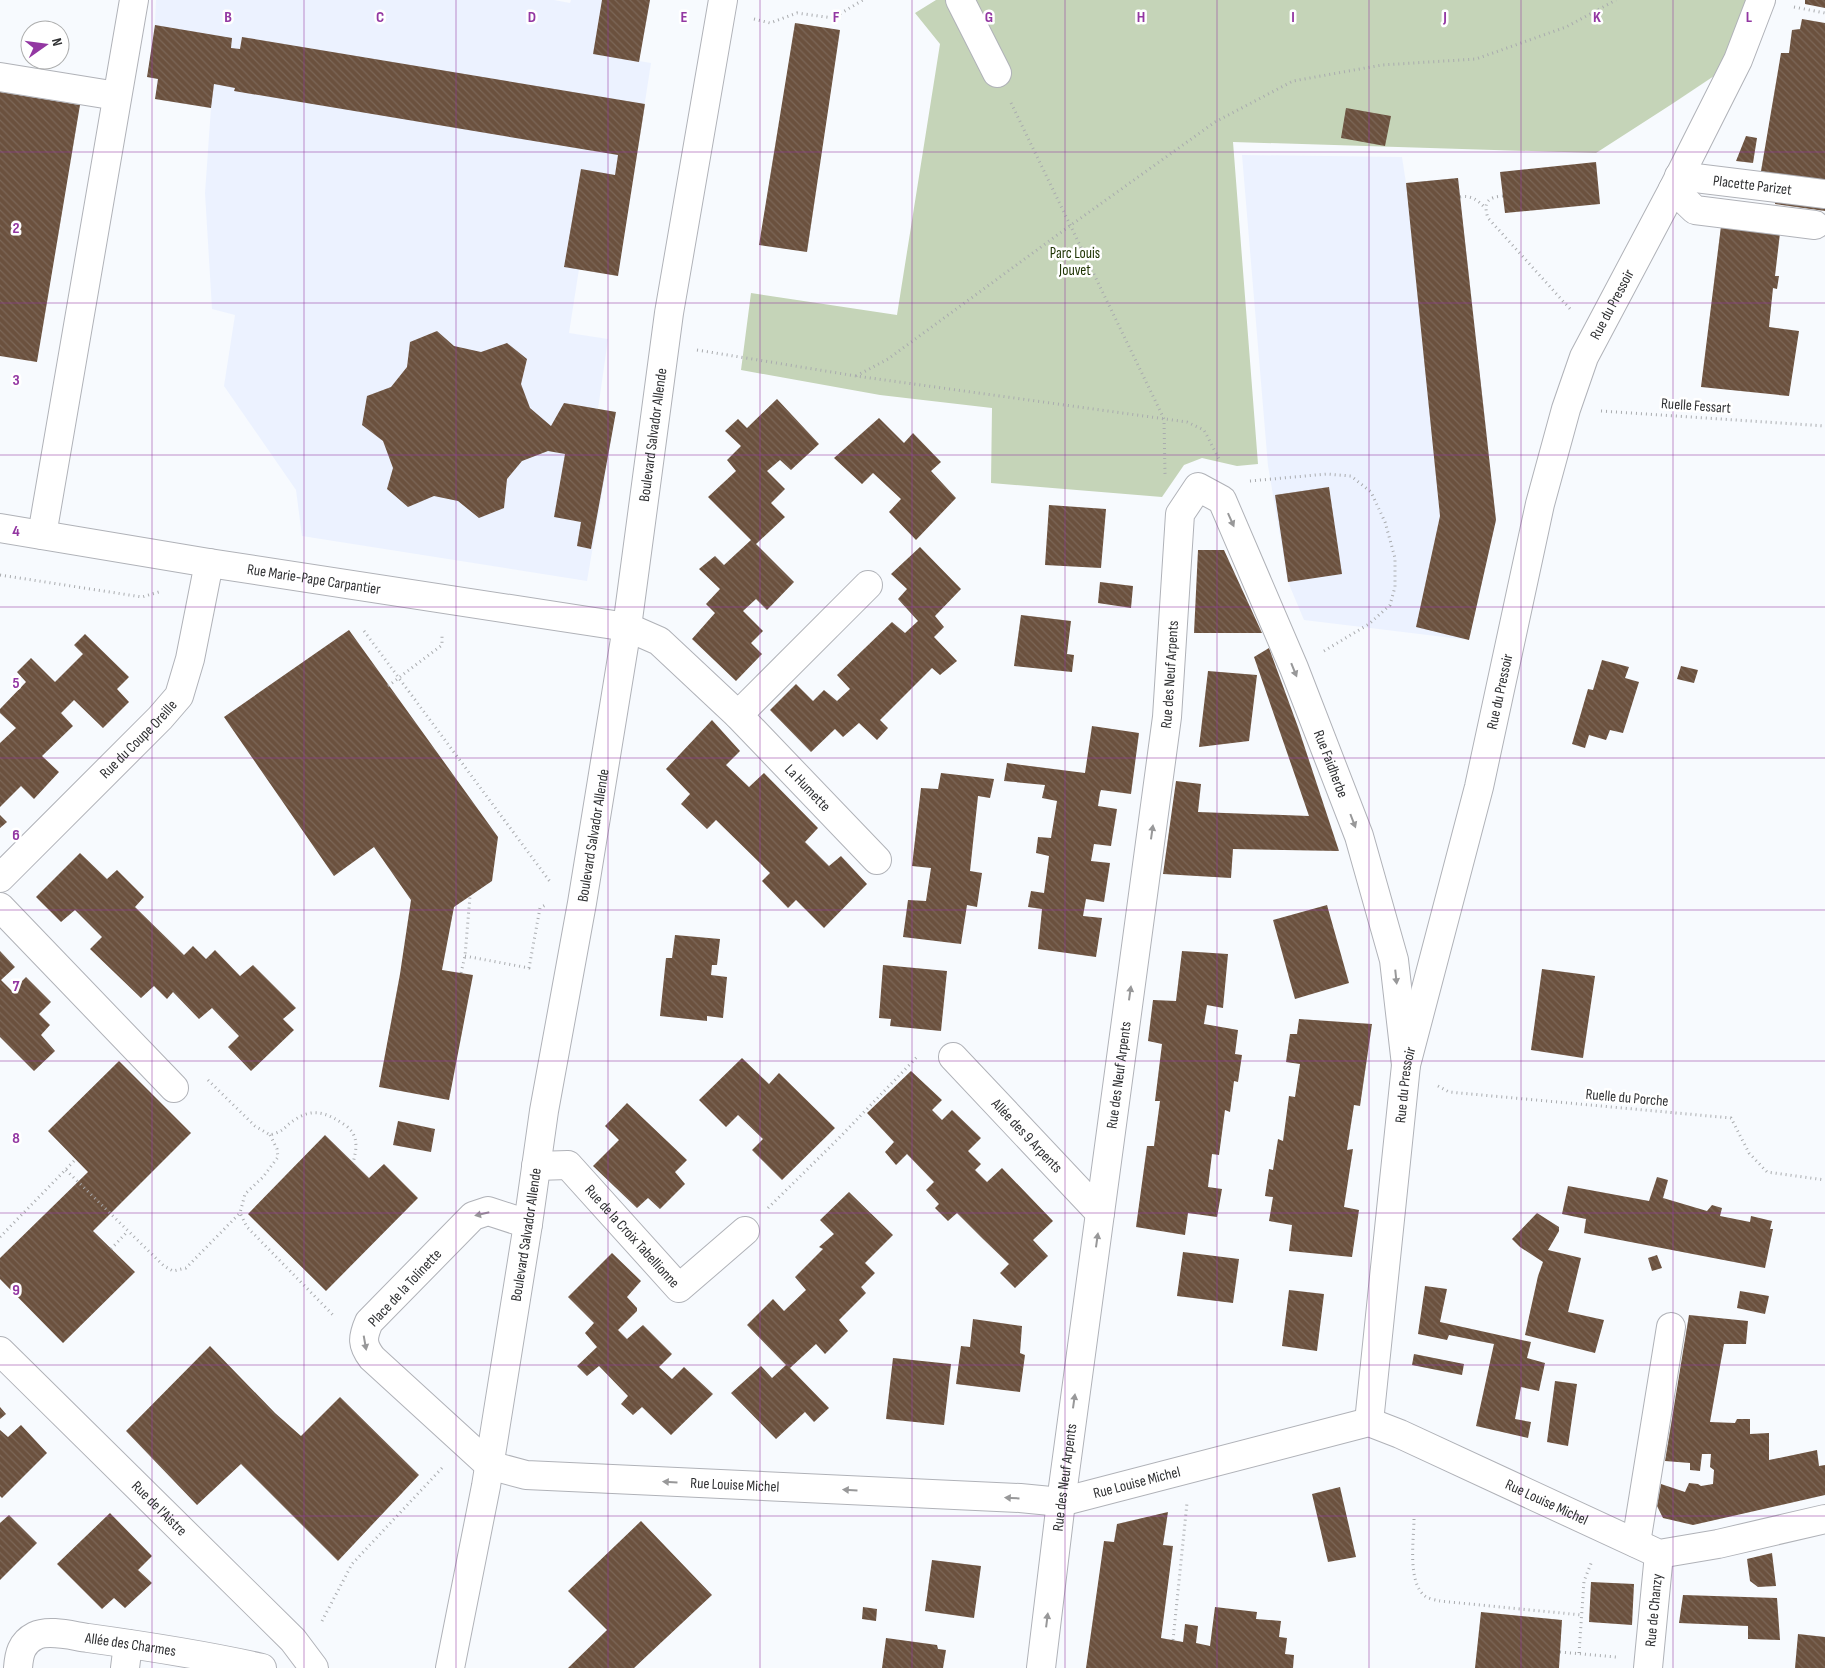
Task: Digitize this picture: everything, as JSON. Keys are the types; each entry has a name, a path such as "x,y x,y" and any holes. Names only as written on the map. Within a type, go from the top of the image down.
{"street":[{"path":"42,535 134,0"},
{"path":"960,0 997,73"},
{"name":"Rue du Pressoir","path":"1369,1422 1406,1065 1479,787 1540,504 1566,409 1584,356 1738,60 1762,0"},
{"name":"Boulevard Salvador Allende","path":"450,1668 489,1465 528,1224 546,1101 570,899 627,627 665,345 722,5"},
{"path":"0,77 117,96"},
{"path":"1676,182 1695,210 1815,225"},
{"name":"Placette Parizet","path":"1676,182 1825,194"},
{"name":"Rue Faidherbe","path":"1180,514 1198,487 1222,500 1294,668 1359,836 1394,960 1406,1065"},
{"name":"Rue des Neuf Arpents","path":"1041,1668 1061,1502 1167,716 1180,514"},
{"name":"Rue Marie-Pape Carpantier","path":"0,528 42,535 206,575 627,627"},
{"name":"Rue du Coupe Oreille","path":"0,878 106,773 180,696 190,659 206,575"},
{"path":"738,715 868,585"},
{"name":"La Humette","path":"627,627 659,641 738,715 878,860"},
{"path":"0,907 174,1088"},
{"name":"Allée des 9 Arpents","path":"953,1057 1100,1213"},
{"name":"Rue de la Croix Tabellionne","path":"536,1166 568,1165 679,1288 745,1231"},
{"name":"Place de la Tolinette","path":"489,1465 372,1358 364,1348 364,1334 369,1322 473,1216 488,1211 528,1224"},
{"path":"1671,1327 1647,1548 1718,1544 1825,1519"},
{"name":"Rue de l'Aistre","path":"0,1351 286,1633 309,1661"},
{"name":"Rue Louise Michel","path":"489,1465 526,1476 1010,1497 1061,1502 1369,1422 1400,1434 1647,1548"},
{"name":"Rue de Chanzy","path":"1647,1548 1648,1664"},
{"name":"Allée des Charmes","path":"18,1668 20,1652 25,1644 35,1636 49,1633 126,1656 262,1668"}],"path":[{"path":"722,5 770,23 797,13 833,18 863,0"},
{"path":"856,376 888,359 1215,122 1293,81 1382,65 1476,59 1566,27 1616,0"},
{"path":"997,73 1164,419 1165,482 1180,514"},
{"path":"1460,198 1466,196 1476,199 1485,208 1488,218 1595,336"},
{"path":"1485,208 1487,202 1494,196 1503,196"},
{"path":"665,345 856,376 1164,419"},
{"name":"Ruelle Fessart","path":"1566,409 1825,426"},
{"path":"1245,481 1327,474 1351,476 1371,492 1385,522 1395,558 1395,587 1390,605 1369,624 1294,668"},
{"path":"0,575 142,598 206,575"},
{"path":"364,631 398,678 570,899 540,908 529,968 465,956"},
{"path":"388,686 442,645"},
{"path":"461,973 465,956 470,896"},
{"path":"745,1231 927,1047 953,1057"},
{"name":"Ruelle du Porche","path":"1406,1065 1449,1092 1731,1118 1749,1153 1767,1172 1825,1180"},
{"path":"66,1170 164,1266 173,1271 186,1268 240,1213 245,1194 278,1157 277,1148 270,1135 255,1126 207,1078"},
{"path":"270,1135 283,1131 296,1118 317,1112 333,1117 351,1130 358,1145 354,1163"},
{"path":"0,1237 75,1160"},
{"path":"240,1213 247,1227 268,1246 364,1348"},
{"path":"111,1248 128,1231"},
{"path":"309,1661 352,1564 443,1467 454,1434"},
{"path":"1173,1640 1188,1508 1184,1470"},
{"path":"1414,1519 1413,1563 1416,1585 1426,1596 1440,1602 1582,1615"},
{"path":"1578,1653 1584,1581 1605,1529"},
{"path":"1560,1652 1648,1664"}],"shaded area":[{"path":"156,0 554,0 570,3 571,0 650,0 639,61 651,63 618,276 579,269 569,333 608,339 598,409 616,412 587,581 302,536 296,490 224,386 235,315 212,309 205,193 211,108 155,99 157,79 147,77 155,22"},
{"path":"1242,155 1402,157 1406,183 1458,178 1496,520 1469,640 1304,620 1288,582 1268,466"}],"green space":[{"name":"Parc Louis Jouvet","path":"936,0 1761,0 1738,60 1596,153 1233,142 1258,464 1237,466 1202,458 1184,465 1162,497 991,483 992,408 880,395 741,370 751,293 897,315 940,44 915,13"}],"building":[{"path":"602,0 650,0 639,62 593,54"},
{"path":"1805,0 1825,0 1825,8 1805,4"},
{"path":"1802,19 1825,23 1825,211 1775,204 1776,197 1770,173 1761,171 1781,53 1789,53 1792,30 1800,29"},
{"path":"795,23 840,30 807,252 759,245"},
{"path":"155,25 232,38 231,48 240,49 242,37 645,104 618,276 564,267 581,169 615,175 618,155 234,91 235,88 214,84 211,108 155,99 158,79 147,77"},
{"path":"0,92 80,105 37,362 0,356"},
{"path":"1346,108 1391,116 1385,146 1341,138"},
{"path":"1746,136 1757,138 1753,163 1736,161"},
{"path":"1596,162 1600,204 1505,213 1500,172"},
{"path":"1458,178 1496,520 1469,640 1416,627 1440,516 1406,183"},
{"path":"1721,226 1780,233 1775,276 1779,276 1777,289 1773,288 1769,327 1799,331 1789,396 1701,387"},
{"path":"437,331 454,346 481,352 507,343 527,359 521,384 530,408 551,426 564,403 616,412 591,549 577,546 581,522 554,517 565,454 548,451 522,461 507,479 504,508 479,518 458,501 434,496 408,507 387,489 393,468 383,441 362,425 367,396 391,387 407,367 410,342"},
{"path":"777,399 819,444 791,470 780,460 767,471 785,489 771,503 785,517 756,544 794,582 767,610 756,599 743,611 763,631 751,643 762,654 736,681 692,639 715,613 706,604 720,589 699,569 715,556 724,565 751,540 708,497 736,471 727,460 741,446 725,431 738,419 747,428"},
{"path":"879,418 904,443 913,433 941,462 931,471 956,498 916,540 889,512 901,499 873,473 862,484 834,458"},
{"path":"1329,487 1342,574 1288,582 1275,495"},
{"path":"1049,505 1106,509 1101,568 1045,565"},
{"path":"920,547 961,589 935,616 944,627 934,637 957,661 940,675 932,668 880,720 888,728 877,740 859,723 843,737 835,729 811,752 770,710 796,684 813,701 824,690 837,701 850,689 837,675 892,622 905,633 918,621 898,599 907,589 891,574"},
{"path":"1198,550 1224,550 1262,633 1194,633"},
{"path":"1100,582 1133,586 1131,608 1098,603"},
{"path":"1021,615 1071,621 1067,654 1074,655 1072,672 1014,666"},
{"path":"349,630 498,837 492,881 454,907 442,970 473,975 449,1100 379,1087 400,974 411,900 374,847 334,876 224,717"},
{"path":"85,634 129,677 117,689 129,702 103,728 74,700 61,713 73,726 42,756 59,772 34,799 21,786 0,807 0,743 16,728 0,713 0,709 26,682 17,672 31,658 55,682 83,654 74,645"},
{"path":"1269,648 1298,727 1339,851 1233,849 1231,878 1163,874 1176,781 1201,784 1198,812 1309,816 1254,657"},
{"path":"1602,660 1629,667 1625,678 1639,682 1623,733 1610,730 1606,740 1589,735 1585,748 1572,744 1588,689 1593,690"},
{"path":"1681,666 1698,670 1694,683 1677,679"},
{"path":"1208,671 1257,675 1249,741 1199,747"},
{"path":"712,720 740,751 726,765 749,787 764,773 818,828 805,842 829,866 841,856 867,884 824,928 796,900 788,908 762,881 770,873 716,820 707,829 681,804 690,794 666,769"},
{"path":"1092,726 1139,733 1131,794 1101,790 1100,793 1098,806 1117,809 1111,846 1094,844 1091,861 1110,863 1104,902 1086,899 1083,916 1102,918 1096,957 1038,949 1042,909 1028,907 1031,891 1044,893 1049,856 1036,853 1038,837 1051,838 1057,801 1042,798 1045,785 1004,781 1007,763 1085,773"},
{"path":"941,773 994,779 990,798 978,796 970,871 982,873 977,907 967,905 961,944 903,937 908,900 926,901 931,868 912,866 921,788 938,789"},
{"path":"0,815 7,822 0,828"},
{"path":"80,853 107,879 117,870 144,897 135,907 184,955 193,946 206,959 215,950 240,976 253,965 296,1008 283,1019 294,1030 251,1071 228,1047 239,1036 212,1008 199,1019 173,992 167,999 154,986 141,998 90,949 102,937 75,910 61,922 36,897"},
{"path":"1327,905 1349,983 1295,999 1273,920"},
{"path":"675,935 720,939 717,965 712,965 711,975 727,977 723,1018 707,1016 707,1021 660,1016 666,958 672,958"},
{"path":"0,951 15,967 1,980 12,991 26,977 51,1002 39,1014 50,1025 41,1035 55,1051 34,1071 0,1037"},
{"path":"1182,951 1228,954 1223,1008 1207,1005 1204,1024 1238,1030 1235,1054 1242,1055 1238,1082 1234,1081 1230,1112 1225,1110 1219,1155 1212,1154 1208,1187 1222,1189 1217,1217 1188,1213 1185,1235 1136,1227 1147,1146 1154,1146 1160,1101 1155,1101 1162,1044 1148,1041 1153,1000 1176,1001"},
{"path":"883,965 947,971 941,1031 890,1026 891,1019 879,1018"},
{"path":"1542,969 1595,976 1583,1058 1531,1050"},
{"path":"1299,1019 1372,1024 1360,1106 1354,1105 1347,1150 1353,1149 1344,1207 1359,1210 1352,1257 1289,1251 1292,1225 1269,1221 1273,1197 1265,1196 1269,1169 1273,1170 1278,1139 1283,1141 1289,1096 1295,1097 1300,1064 1286,1062 1290,1034 1297,1034"},
{"path":"742,1058 769,1084 779,1073 835,1128 782,1180 752,1150 763,1139 738,1115 726,1127 699,1100"},
{"path":"119,1061 191,1133 93,1231 135,1272 63,1343 0,1279 0,1258 88,1172 48,1131"},
{"path":"911,1071 942,1100 932,1110 942,1120 952,1110 981,1138 968,1151 981,1164 975,1170 987,1182 1002,1168 1053,1221 1033,1240 1048,1256 1015,1288 1000,1273 1009,1264 957,1213 948,1221 935,1208 939,1204 926,1190 934,1182 907,1154 896,1165 885,1152 894,1142 867,1113"},
{"path":"627,1103 687,1160 675,1172 685,1184 660,1209 648,1198 637,1208 593,1166 619,1140 605,1126"},
{"path":"398,1121 435,1129 431,1152 393,1145"},
{"path":"325,1135 369,1178 384,1164 418,1198 326,1291 248,1214"},
{"path":"1657,1177 1668,1180 1663,1198 1707,1211 1712,1205 1722,1208 1720,1216 1750,1222 1751,1216 1772,1221 1770,1229 1773,1229 1765,1268 1584,1233 1586,1219 1562,1214 1568,1186 1649,1201"},
{"path":"849,1192 893,1235 865,1263 875,1273 861,1287 866,1293 839,1320 848,1331 825,1354 816,1344 790,1368 829,1408 814,1422 805,1412 776,1439 731,1393 761,1366 772,1378 786,1365 747,1325 773,1299 784,1311 806,1290 795,1277 823,1249 819,1247 834,1234 820,1220"},
{"path":"1537,1213 1559,1227 1559,1231 1548,1250 1581,1258 1568,1312 1604,1320 1595,1353 1525,1335 1538,1276 1543,1262 1520,1247 1512,1239"},
{"path":"1183,1252 1239,1259 1233,1303 1177,1296"},
{"path":"612,1253 641,1281 627,1297 637,1308 637,1311 618,1330 627,1339 643,1325 672,1354 659,1367 672,1379 684,1367 713,1394 671,1435 642,1407 633,1415 621,1404 628,1396 599,1366 587,1376 577,1366 597,1347 585,1333 594,1323 568,1297"},
{"path":"1657,1255 1662,1268 1652,1271 1648,1258"},
{"path":"1425,1286 1447,1289 1440,1322 1531,1342 1527,1358 1545,1363 1539,1391 1521,1387 1515,1419 1531,1422 1528,1438 1476,1426 1494,1344 1449,1335 1447,1340 1418,1334"},
{"path":"1289,1290 1324,1294 1317,1351 1282,1346"},
{"path":"1740,1291 1769,1296 1765,1314 1737,1308"},
{"path":"1689,1315 1748,1321 1746,1344 1724,1344 1710,1422 1735,1423 1737,1419 1750,1419 1750,1434 1769,1433 1769,1460 1817,1450 1819,1466 1825,1465 1825,1495 1693,1525 1663,1518 1657,1506 1661,1484 1685,1492 1689,1483 1701,1486 1713,1484 1714,1470 1710,1467 1711,1454 1702,1454 1700,1471 1690,1470 1690,1463 1665,1461"},
{"path":"973,1319 1022,1326 1020,1353 1025,1355 1020,1392 956,1384 961,1346 970,1347"},
{"path":"210,1346 275,1413 301,1436 340,1397 419,1475 338,1561 241,1464 197,1505 126,1431"},
{"path":"1414,1354 1464,1364 1462,1375 1412,1365"},
{"path":"893,1358 951,1364 944,1425 886,1419"},
{"path":"1555,1381 1577,1384 1568,1446 1547,1442"},
{"path":"0,1407 6,1414 0,1419"},
{"path":"21,1425 47,1453 2,1498 0,1496 0,1430 8,1437"},
{"path":"1340,1487 1356,1557 1328,1562 1312,1494"},
{"path":"1168,1512 1163,1545 1173,1546 1161,1638 1183,1642 1185,1624 1198,1626 1196,1643 1210,1646 1215,1607 1257,1612 1256,1619 1281,1621 1279,1637 1287,1638 1285,1654 1294,1655 1293,1668 1086,1668 1104,1541 1114,1542 1117,1524"},
{"path":"110,1513 152,1556 138,1570 152,1583 125,1608 114,1598 102,1609 57,1564"},
{"path":"9,1515 37,1543 0,1580 0,1523"},
{"path":"641,1521 712,1595 634,1668 568,1668 607,1630 568,1591"},
{"path":"1772,1553 1776,1586 1758,1587 1750,1581 1747,1559"},
{"path":"932,1560 981,1566 974,1618 925,1611"},
{"path":"1591,1582 1634,1584 1632,1625 1589,1622"},
{"path":"1683,1595 1777,1598 1780,1640 1748,1639 1748,1626 1679,1623"},
{"path":"863,1607 877,1609 876,1621 862,1619"},
{"path":"1481,1612 1562,1620 1559,1668 1475,1668"},
{"path":"1798,1634 1825,1637 1825,1668 1795,1668"},
{"path":"886,1638 937,1645 938,1649 946,1650 943,1668 882,1668"}]}
